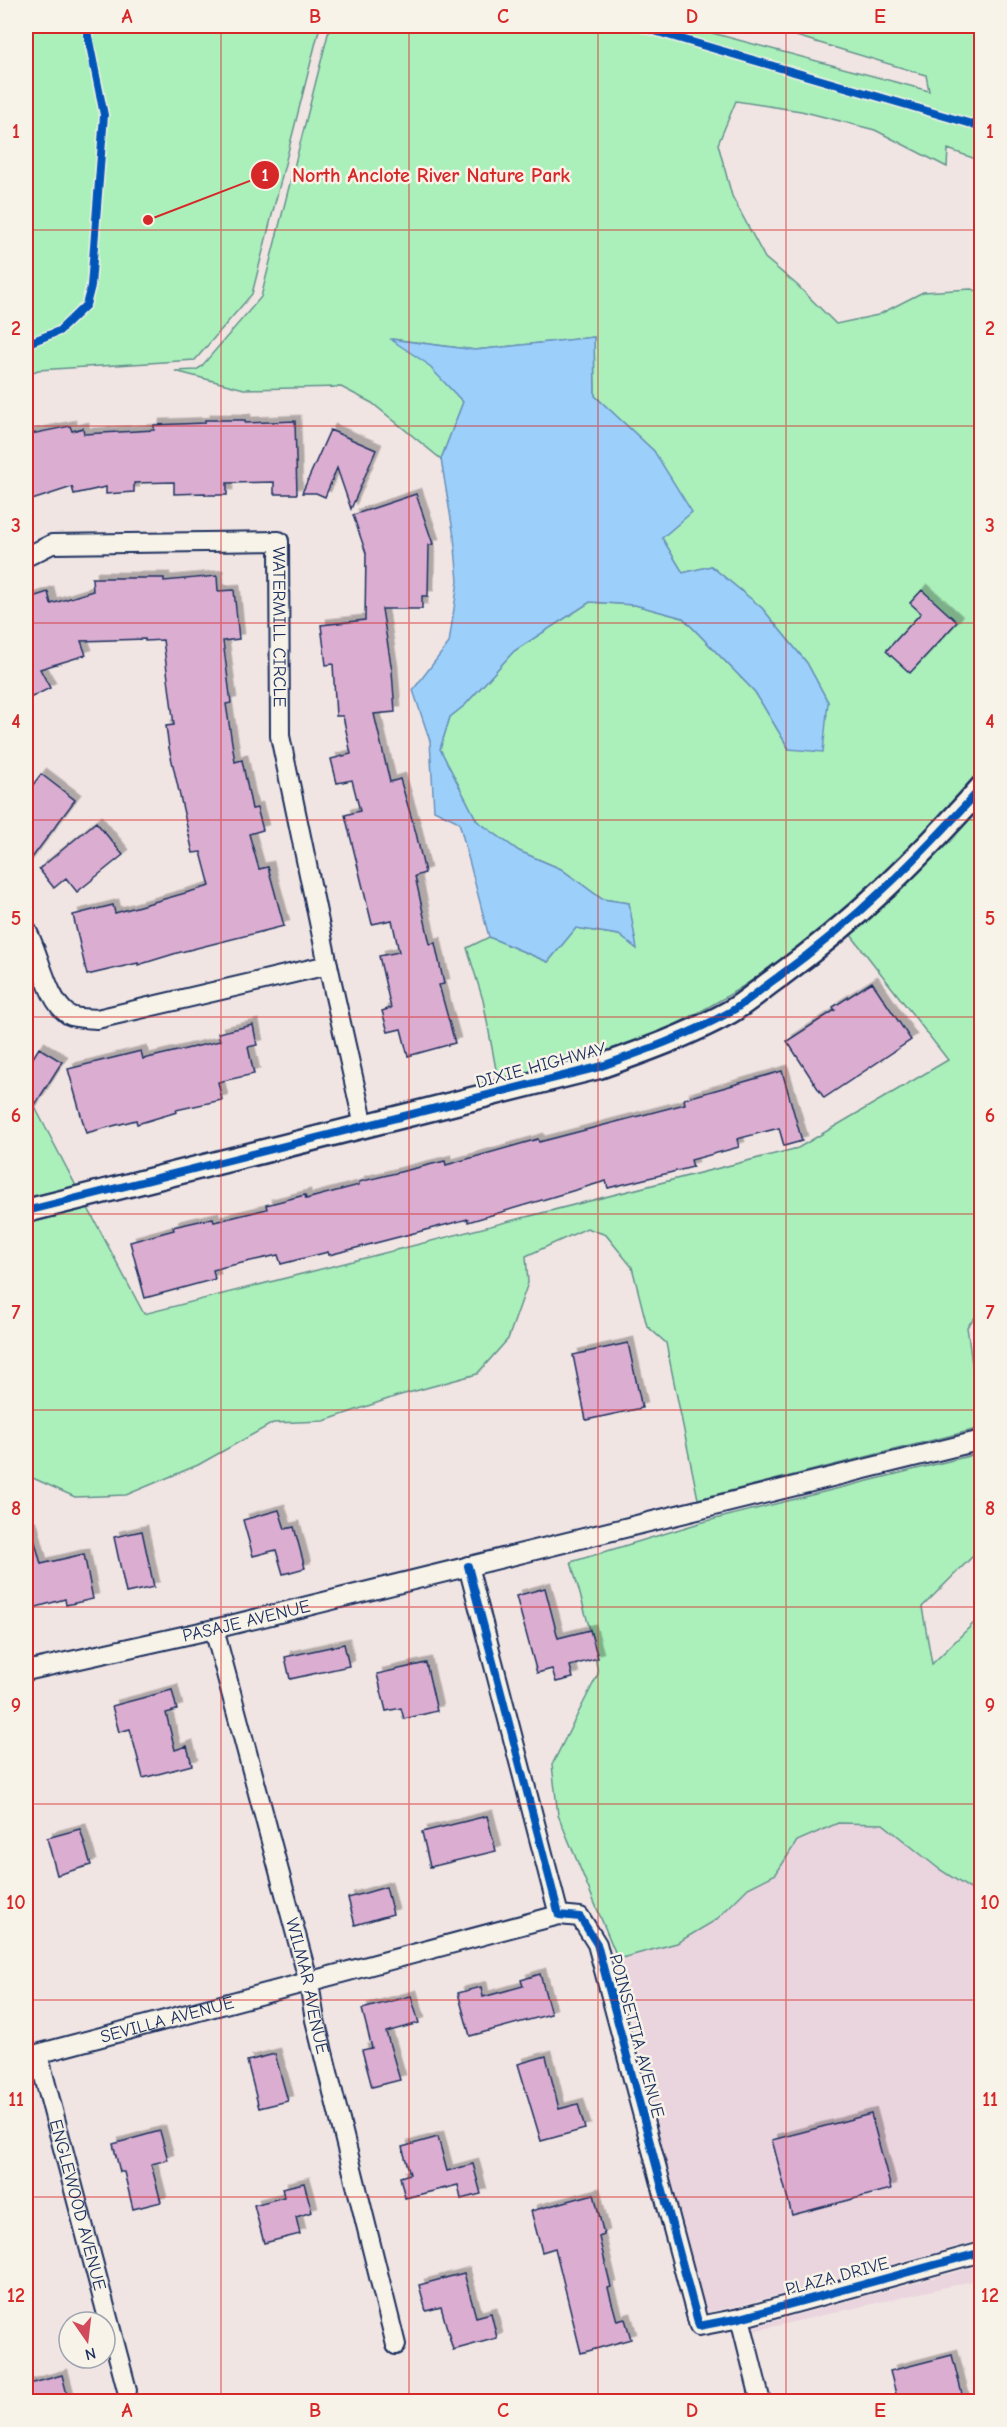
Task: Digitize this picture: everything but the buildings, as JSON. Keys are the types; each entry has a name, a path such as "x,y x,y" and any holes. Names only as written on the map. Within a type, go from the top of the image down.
{"street":[{"name":"WATERMILL CIRCLE","path":"26,557 52,544 279,541 280,736 364,1126"},
{"name":"DIXIE HIGHWAY","path":"26,1211 599,1067 663,1044 731,1011 810,954 879,896 941,833 981,787"},
{"path":"26,929 54,1001 71,1016 97,1019 328,965"},
{"name":"PASAJE AVENUE","path":"26,1671 214,1629 981,1440"},
{"path":"309,1983 559,1915 468,1566"},
{"name":"WILMAR AVENUE","path":"214,1629 309,1983 315,2020 396,2345"},
{"name":"POINSETTIA AVENUE","path":"559,1915 580,1917 597,1944 699,2326"},
{"name":"SEVILLA AVENUE","path":"32,2055 309,1983"},
{"name":"ENGLEWOOD AVENUE","path":"32,2055 127,2390"},
{"name":"PLAZA DRIVE","path":"699,2326 740,2318 981,2252"},
{"path":"740,2318 761,2402"}],"shaded area":[{"path":"838,1823 883,1824 939,1869 981,1896 981,2240 737,2306 707,2312 660,2136 618,1959 677,1943 716,1920 748,1888 776,1874 797,1841"},
{"path":"981,2265 981,2279 754,2331 753,2327"}],"green space":[{"path":"26,26 320,26 252,294 195,360 38,370 26,375"},
{"path":"330,26 686,26 929,91 926,75 763,26 981,26 981,161 948,149 947,167 875,130 801,111 736,101 718,144 732,196 765,258 797,285 836,324 878,315 923,292 971,289 981,292 981,769 910,847 872,884 791,953 748,983 703,1010 655,1034 578,1060 498,1080 483,1000 467,948 489,937 548,962 576,928 619,935 636,948 629,903 602,899 561,869 519,851 477,821 440,749 450,717 465,705 514,651 590,602 635,605 683,618 755,692 789,749 828,702 807,663 762,608 711,566 683,573 662,538 654,451 595,396 594,337 475,350 392,339 427,363 463,402 441,459 372,403 341,387 244,389 175,371 196,370 201,367 261,297"},
{"path":"981,805 982,1309 967,1327 978,1407 981,1413 981,1428 698,1499 666,1343 647,1326 632,1267 606,1235 587,1228 526,1256 528,1283 508,1339 477,1374 397,1396 324,1421 273,1423 198,1465 126,1495 75,1497 26,1475 26,1224 88,1208 144,1314 798,1148 948,1060 851,935 919,872"},
{"path":"26,1090 76,1186 26,1198"},
{"path":"981,1453 981,1548 922,1607 932,1664 981,1616 981,1896 939,1869 883,1824 838,1823 797,1841 776,1874 748,1888 716,1920 677,1943 618,1959 558,1815 552,1765 598,1674 592,1637 571,1562 703,1522"}],"water":[{"path":"594,337 595,396 654,451 692,512 662,538 683,573 711,566 762,608 807,663 828,702 823,752 789,749 755,692 683,618 635,605 590,602 514,651 465,705 450,717 440,749 477,821 519,851 561,869 602,899 629,903 637,949 619,935 576,928 548,962 489,937 459,822 434,810 430,741 413,690 449,643 458,581 454,537 441,459 463,402 426,363 390,339 475,350"}],"cycle path":[{"path":"26,344 59,331 86,305 91,286 104,115 86,26"},
{"path":"637,26 982,127"},
{"path":"26,1211 599,1067 682,1035 736,1008 834,934 910,864 982,787"},
{"path":"468,1566 559,1915 580,1917 597,1944 699,2326 740,2318 982,2252"}],"place":[{"name":"North Anclote River Nature Park","path":"148,220"}]}
